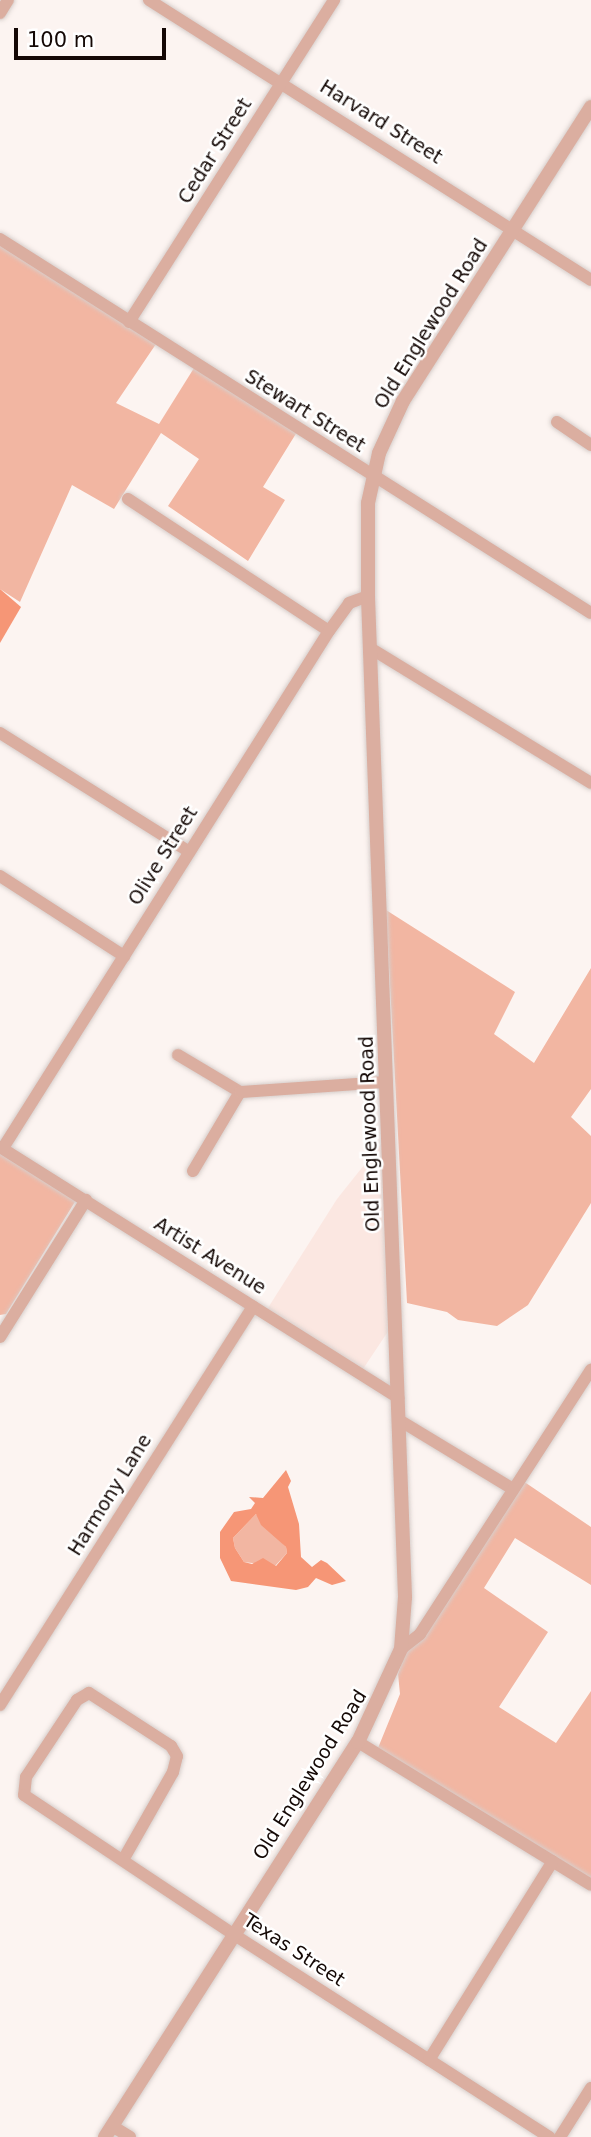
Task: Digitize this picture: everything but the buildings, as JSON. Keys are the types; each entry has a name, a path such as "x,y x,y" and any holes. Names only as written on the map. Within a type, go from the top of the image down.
{"street":[{"path":"0,13 8,0"},
{"name":"Harvard Street","path":"149,0 591,280"},
{"name":"Cedar Street","path":"129,322 334,0"},
{"name":"Old Englewood Road","path":"109,2131 358,1742 401,1650 405,1597 399,1398 368,596 372,476 403,401 591,107"},
{"name":"Stewart Street","path":"0,239 591,613"},
{"path":"557,422 591,445"},
{"path":"128,499 329,631"},
{"name":"Olive Street","path":"1,1148 329,631 349,603 368,596"},
{"path":"370,648 591,783"},
{"path":"0,733 188,851"},
{"path":"0,876 124,956"},
{"path":"178,1055 240,1091 387,1082"},
{"path":"194,1171 240,1091"},
{"name":"Artist Avenue","path":"1,1148 399,1398"},
{"path":"0,1337 6,1316 86,1200"},
{"name":"Harmony Lane","path":"0,1705 253,1306"},
{"path":"401,1650 420,1634 591,1370"},
{"path":"399,1420 513,1489"},
{"name":"Texas Street","path":"122,1860 173,1772 177,1756 171,1746 89,1693 77,1700 22,1791 122,1860 233,1934 549,2137"},
{"path":"358,1742 591,1885"},
{"path":"429,2060 553,1861"},
{"path":"560,2137 591,2088"},
{"path":"109,2131 130,2137"}],"shaded area":[{"path":"0,246 156,344 116,403 159,424 194,368 297,432 263,487 285,500 248,561 168,506 199,459 161,433 114,509 72,485 20,602 0,589"},
{"path":"0,589 21,607 0,643"},
{"path":"386,910 515,992 494,1034 534,1063 591,968 591,1089 571,1117 591,1136 591,1203 528,1305 497,1326 458,1320 447,1312 407,1303"},
{"path":"384,1140 391,1327 361,1372 266,1311 337,1199"},
{"path":"0,1145 81,1192 6,1314 0,1315"},
{"path":"286,1470 291,1481 288,1487 299,1524 301,1557 312,1567 321,1560 327,1563 346,1581 332,1585 316,1578 308,1587 296,1590 231,1581 220,1558 220,1532 234,1512 251,1509 255,1503 249,1497 263,1498","holes":["256,1514 261,1525 286,1547 287,1553 276,1566 263,1558 252,1564 244,1562 235,1548 233,1538"]},
{"path":"523,1481 591,1527 591,1585 515,1538 484,1588 548,1632 499,1707 556,1743 591,1691 591,1889 378,1748 400,1694 398,1674 406,1651"},
{"path":"256,1514 286,1547 287,1553 275,1566 244,1562 235,1548 233,1538"}]}
